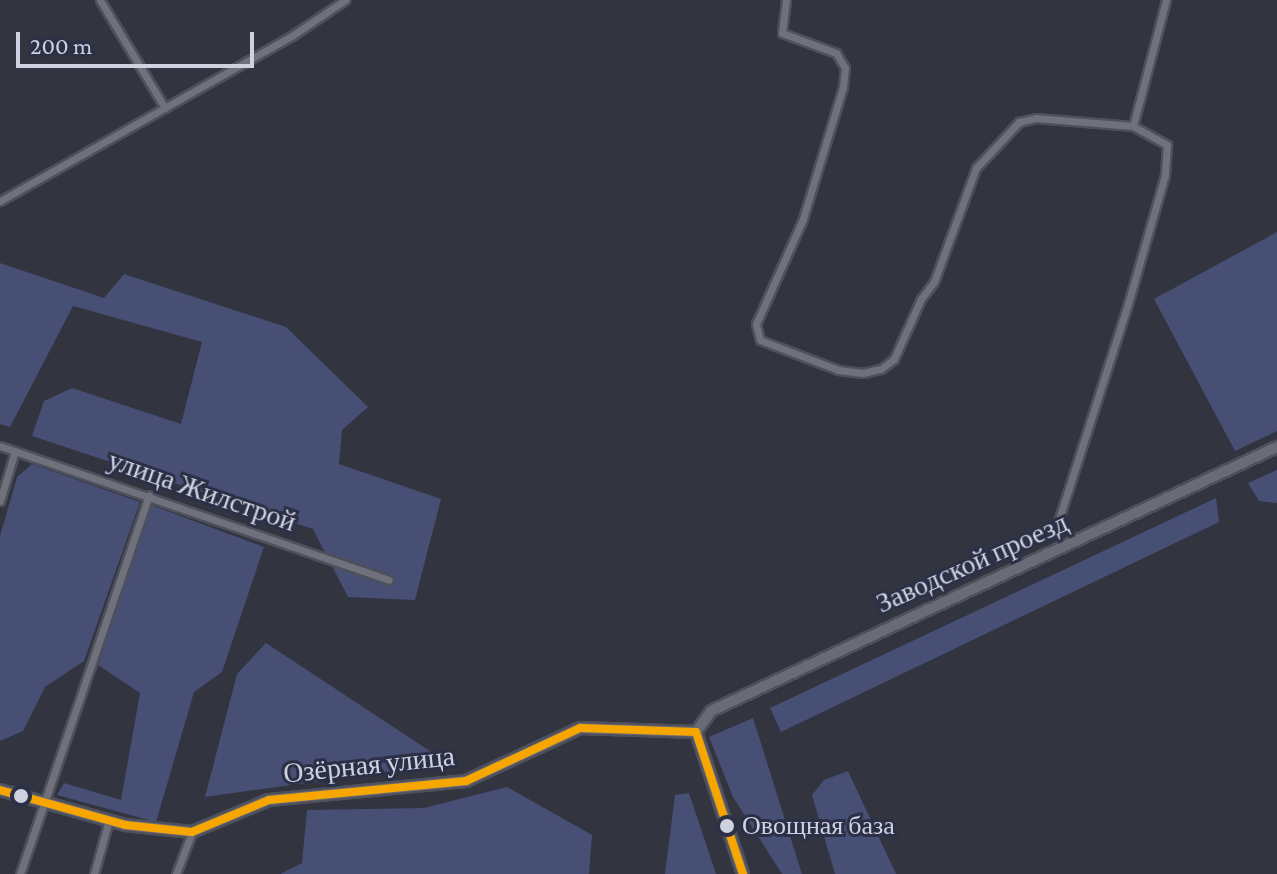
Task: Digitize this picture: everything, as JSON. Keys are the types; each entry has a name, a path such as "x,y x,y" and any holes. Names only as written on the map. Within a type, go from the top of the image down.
{"street":[{"path":"100,0 165,108"},
{"path":"0,201 165,108 345,0"},
{"path":"786,0 782,33 836,53 845,68 843,87 803,219 756,324 760,340 838,370 863,373 881,369 894,359 921,299 934,282 976,168 1019,122 1036,118 1133,126 1167,145 1165,175 1128,304 1058,522"},
{"path":"1133,126 1166,0"},
{"name":"улица Жилстрой","path":"0,446 389,580"},
{"name":"Заводской проезд","path":"696,732 711,711 1277,447"},
{"path":"0,501 15,451"},
{"path":"20,874 149,495"},
{"name":"Озёрная улица","path":"192,832 269,800 466,781 580,728 696,732"},
{"path":"696,732 743,874"},
{"path":"0,790 109,820 192,832 176,874"},
{"path":"94,874 109,820"}],"shaded area":[{"path":"1277,232 1277,431 1235,451 1154,299"},
{"path":"0,263 104,298 124,274 286,327 368,407 342,430 339,464 441,499 415,600 348,597 313,529 32,436 44,401 72,388 181,424 202,342 73,306 10,427 0,424"},
{"path":"32,464 140,502 84,661 45,687 23,731 0,741 0,536 17,477"},
{"path":"1277,470 1277,503 1259,501 1248,483"},
{"path":"1216,498 1219,522 781,732 770,708"},
{"path":"151,505 264,547 222,672 194,692 156,822 57,795 64,783 121,800 140,693 98,665"},
{"path":"266,643 448,763 205,797 237,674"},
{"path":"753,718 802,874 782,874 733,797 709,737"},
{"path":"848,771 896,874 835,874 812,795 824,780"},
{"path":"507,787 592,835 589,874 280,874 302,863 307,810 424,808"},
{"path":"689,793 716,874 665,874 675,795"}],"transit line":[{"path":"0,790 125,825 192,832 269,800 466,781 580,728 696,732"},
{"path":"696,732 743,874"}],"place":[{"name":"Овощная база","path":"727,826"}]}
